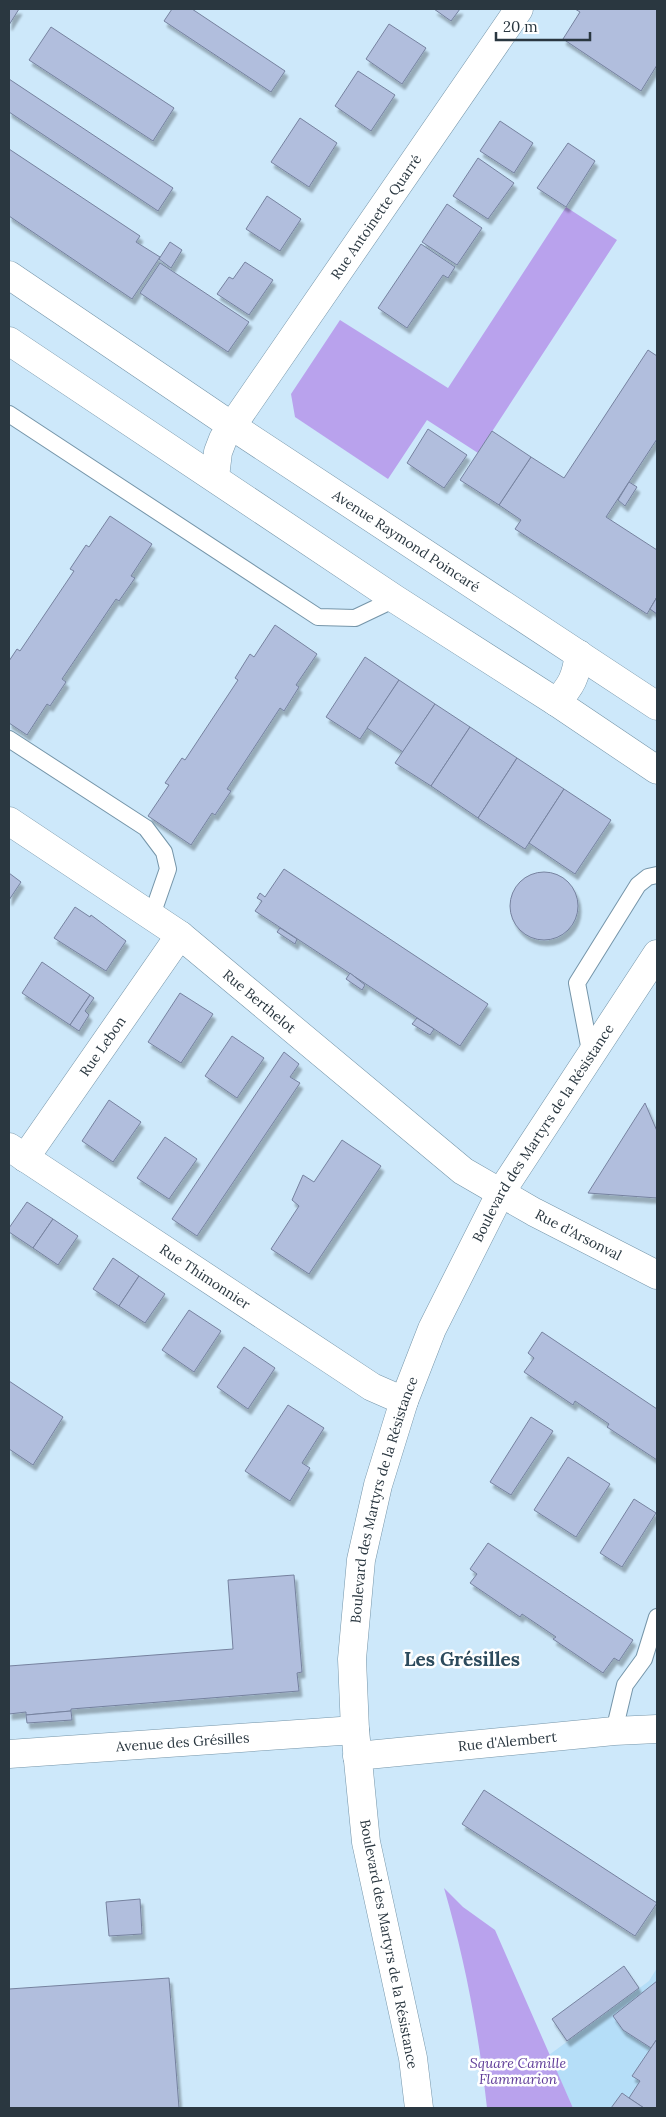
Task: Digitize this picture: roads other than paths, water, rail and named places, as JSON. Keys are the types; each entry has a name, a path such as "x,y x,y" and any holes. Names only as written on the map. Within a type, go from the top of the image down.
{"street":[{"name":"Rue Antoinette Quarré","path":"232,426 519,9"},
{"name":"Avenue Raymond Poincaré","path":"9,275 232,426 657,706"},
{"path":"9,341 395,599 556,702 657,770"},
{"path":"214,477 218,452 232,426"},
{"path":"556,702 567,691 576,676 579,654"},
{"name":"Rue Berthelot","path":"9,821 180,935 463,1171 502,1192"},
{"name":"Rue Lebon","path":"17,1153 180,935"},
{"name":"Boulevard des Martyrs de la Résistance","path":"419,2108 413,2058 366,1842 356,1743 352,1659 360,1560 378,1485 404,1401 432,1329 502,1192 657,954"},
{"name":"Rue Thimonnier","path":"17,1153 372,1387 404,1401"},
{"name":"Rue d'Arsonval","path":"502,1192 534,1212 657,1275"},
{"name":"Rue d'Alembert","path":"356,1743 657,1729"},
{"name":"Avenue des Grésilles","path":"9,1754 356,1743"}],"lane":[{"path":"9,414 318,617 355,618 395,599"},
{"path":"9,739 146,828 164,852 168,869 152,915"},
{"path":"591,1056 577,983 638,885 648,877 657,875"},
{"path":"614,1731 624,1685 644,1659 657,1617"}],"district":[{"name":"Les Grésilles","path":"462,1659"}],"park label":[{"name":"Square Camille Flammarion","path":"518,2072"}]}
